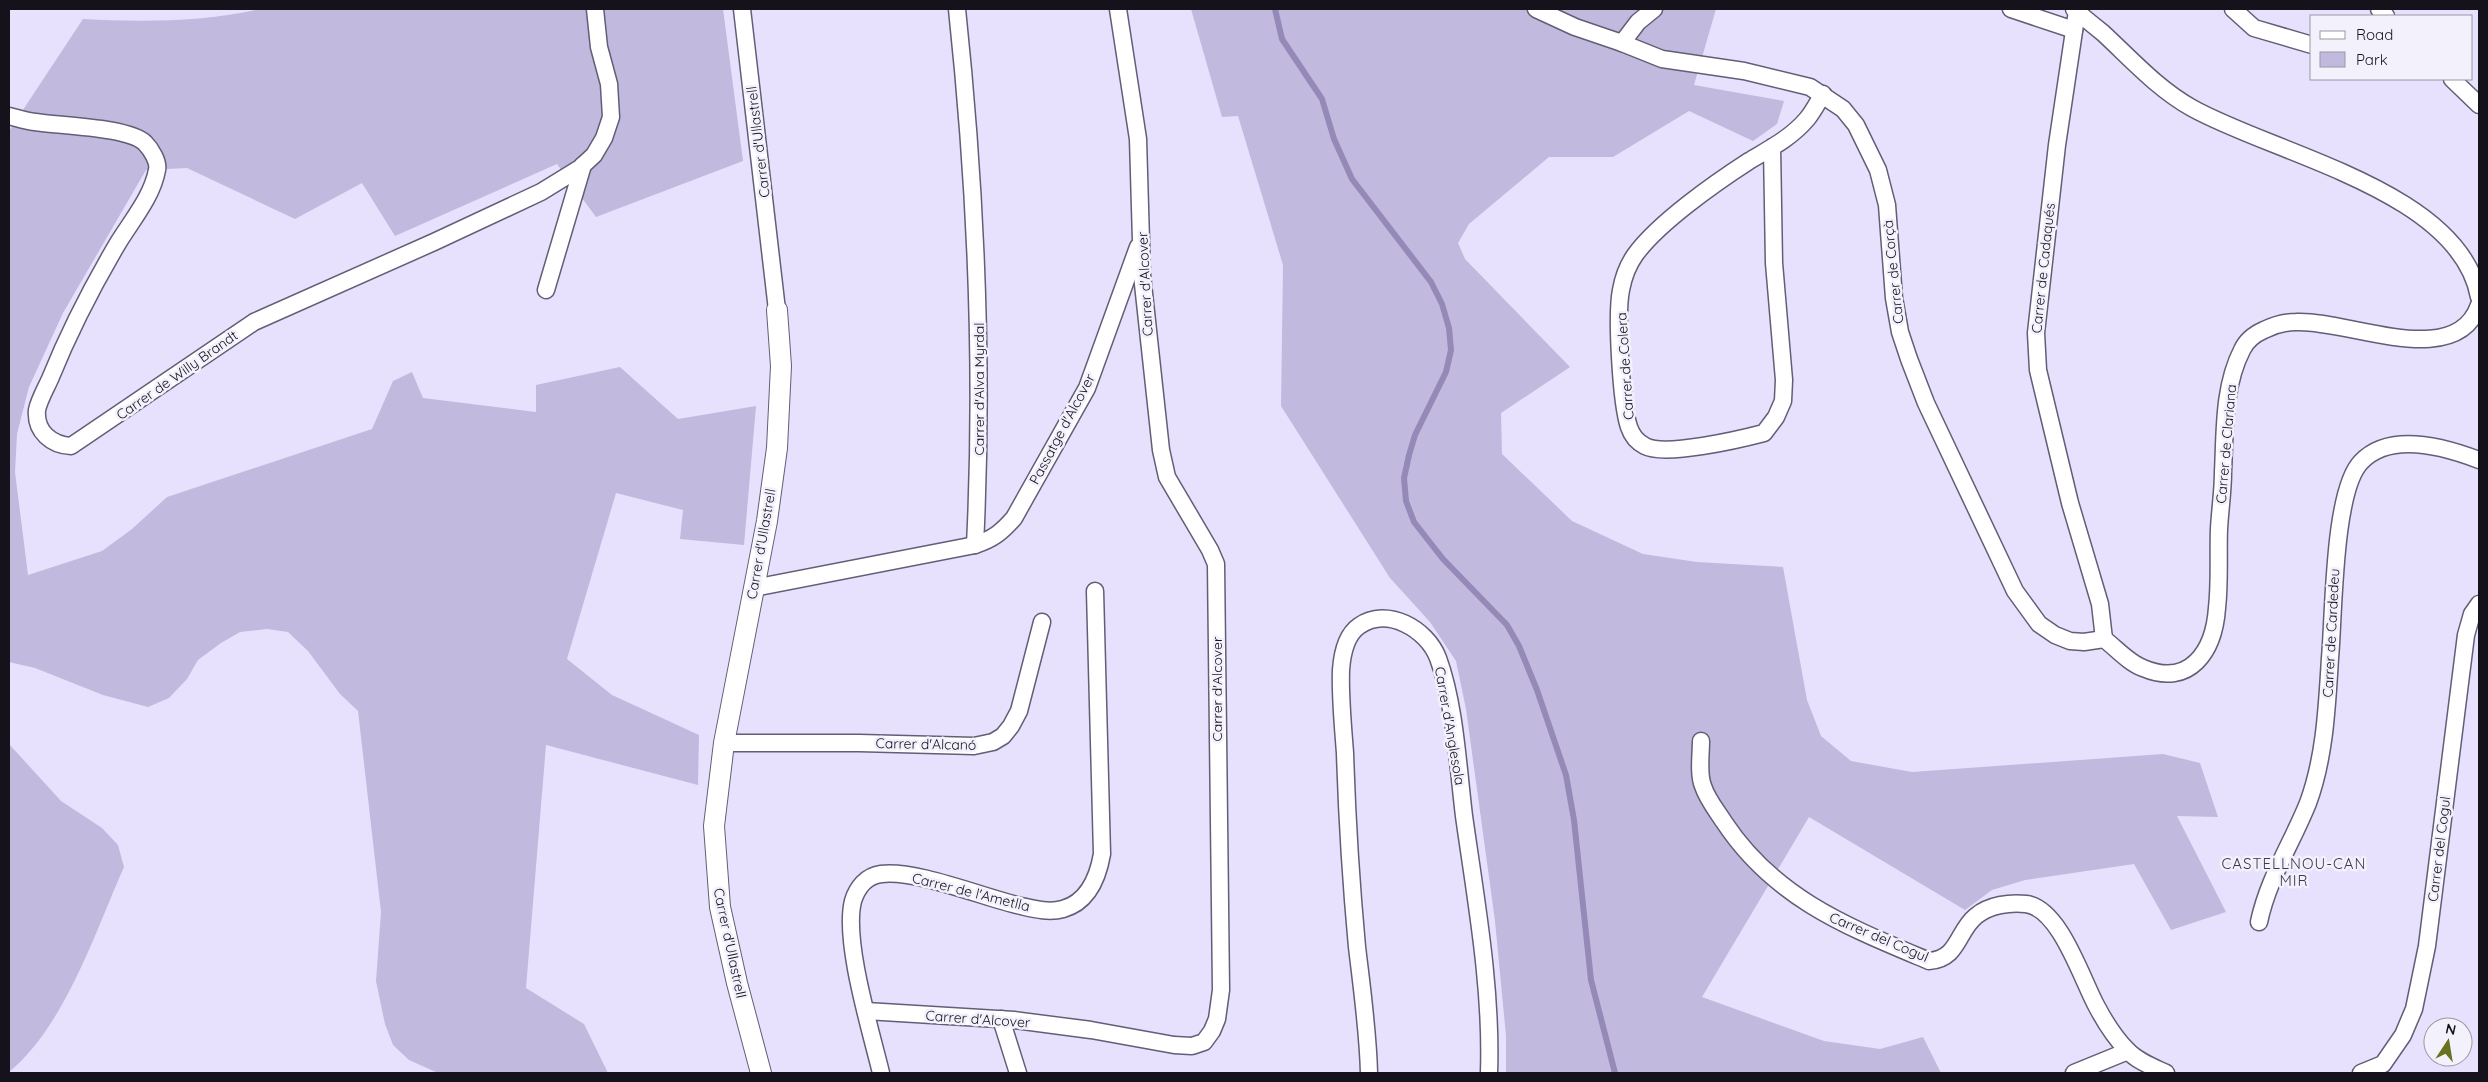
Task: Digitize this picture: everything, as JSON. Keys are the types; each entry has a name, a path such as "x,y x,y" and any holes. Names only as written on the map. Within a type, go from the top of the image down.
{"street":[{"name":"Carrer de Willy Brandt","path":"9,116 32,122 113,130 144,142 153,154 158,168 146,200 95,284 62,349 38,409 38,422 46,438 58,445 71,446 92,434 254,322 541,192 583,165 594,155 604,138 611,117 609,84 599,48 595,9"},
{"name":"Carrer d'Ullastrell","path":"742,9 777,310 781,366 777,448 754,588 724,743 714,826 720,907 737,983 761,1073"},
{"name":"Carrer d'Alva Myrdal","path":"957,9 968,118 978,264 979,456 975,545"},
{"name":"Carrer d'Alcover","path":"866,1012 1001,1019 1091,1030 1174,1045 1192,1046 1204,1042 1212,1031 1217,1019 1221,990 1221,940 1217,765 1216,564 1210,550 1176,496 1165,468 1148,340 1142,275 1138,139 1118,9"},
{"path":"1536,9 1576,27 1622,43 1638,22 1654,9"},
{"path":"2011,9 2074,30"},
{"path":"2233,9 2254,28 2310,44"},
{"path":"2075,10 2166,92 2191,108 2227,126 2373,186 2412,208 2437,229 2470,269 2479,297"},
{"name":"Carrer de Cadaqués","path":"2075,10 2074,30 2049,209 2036,333 2038,370 2070,503 2100,604 2104,639"},
{"name":"Carrer de Corçà","path":"1622,43 1662,59 1772,78 1810,87 1843,109 1856,125 1878,170 1887,205 1894,298 1900,332 1926,403 2016,591 2039,624 2055,635 2070,641 2084,642 2104,639"},
{"path":"2453,80 2479,105"},
{"name":"Carrer de Colera","path":"1772,147 1774,263 1784,380 1783,401 1776,418 1764,432 1685,448 1662,450 1646,447 1635,439 1629,426 1624,396 1620,330 1621,291 1628,269 1635,256 1650,238 1716,182 1772,147 1786,139 1807,119 1823,94"},
{"path":"546,290 583,165"},
{"name":"Passatge d'Alcover","path":"975,545 992,540 1014,518 1088,388 1142,236"},
{"name":"Carrer de Clariana","path":"2104,639 2141,668 2158,673 2173,674 2191,668 2202,655 2213,633 2217,610 2219,531 2230,382 2242,348 2255,334 2275,325 2297,321 2337,325 2412,338 2452,336 2465,329 2475,316 2479,305"},
{"name":"Carrer de Cardedeu","path":"2259,922 2263,900 2308,803 2318,768 2326,722 2336,560 2350,478 2359,464 2370,454 2383,448 2405,444 2462,453 2479,460"},
{"path":"754,588 975,545"},
{"name":"Carrer de l'Ametlla","path":"881,1073 866,1012 855,954 852,916 857,892 870,877 880,874 915,877 1005,902 1048,911 1074,905 1093,884 1099,871 1102,854 1095,591"},
{"name":"Carrer del Cogul","path":"2365,1073 2383,1064 2402,1035 2414,1009 2428,936 2466,636 2472,614 2479,604"},
{"name":"Carrer d'Anglesola","path":"1369,1073 1368,1035 1348,840 1341,671 1348,641 1356,627 1366,621 1379,619 1402,622 1420,633 1437,657 1446,692 1454,737 1483,958 1490,1040 1489,1073"},
{"name":"Carrer d'Alcanó","path":"724,743 814,742 974,746 993,742 1003,736 1019,711 1042,622"},
{"name":"Carrer del Cogul","path":"1701,740 1702,785 1728,828 1751,859 1765,873 1824,914 1929,961 1941,960 1950,953 1975,917 1991,908 2007,904 2028,904 2041,908 2051,918 2064,938 2097,1008 2128,1052 2166,1073"},
{"path":"1001,1019 1018,1073"},
{"path":"2074,1073 2128,1052"}],"green space":[{"path":"260,9 723,9 743,161 596,217 557,164 395,236 362,183 295,219 187,168 146,170 63,313 29,387 17,434 15,472 28,575 102,551 132,529 167,497 372,429 393,381 412,372 423,398 536,412 536,385 620,367 678,419 756,406 744,545 680,539 683,510 616,493 567,659 612,695 699,735 698,785 546,745 526,988 584,1024 608,1073 438,1073 409,1060 393,1045 385,1024 376,981 381,912 358,711 340,694 308,651 288,632 267,629 240,632 198,660 187,679 169,698 148,707 103,695 35,668 9,662 9,131 83,19 127,21 194,19"},
{"path":"1191,9 1716,9 1694,85 1784,101 1777,124 1753,141 1689,111 1613,157 1549,157 1469,224 1458,243 1465,259 1570,367 1501,413 1502,454 1572,521 1643,554 1697,562 1783,567 1807,700 1821,736 1851,761 1912,772 2163,754 2200,763 2218,817 2177,816 2226,912 2171,930 2134,864 2025,880 1992,890 1965,910 1809,817 1702,997 1824,1041 1880,1049 1923,1037 1941,1073 1506,1073 1506,1036 1495,921 1466,709 1456,661 1430,622 1390,578 1281,406 1283,265 1238,116 1222,117"},
{"path":"9,744 61,801 102,828 118,845 124,867 77,977 62,1004 47,1030 29,1053 9,1072"}],"waterway":[{"path":"1275,9 1282,39 1322,99 1334,139 1352,179 1431,282 1442,304 1449,328 1451,350 1446,372 1415,435 1409,455 1404,478 1406,501 1414,522 1443,559 1507,625 1519,646 1537,690 1566,775 1574,820 1591,980 1615,1073"}],"district":[{"name":"CASTELLNOU-CAN MIR","path":"2294,872"}]}
